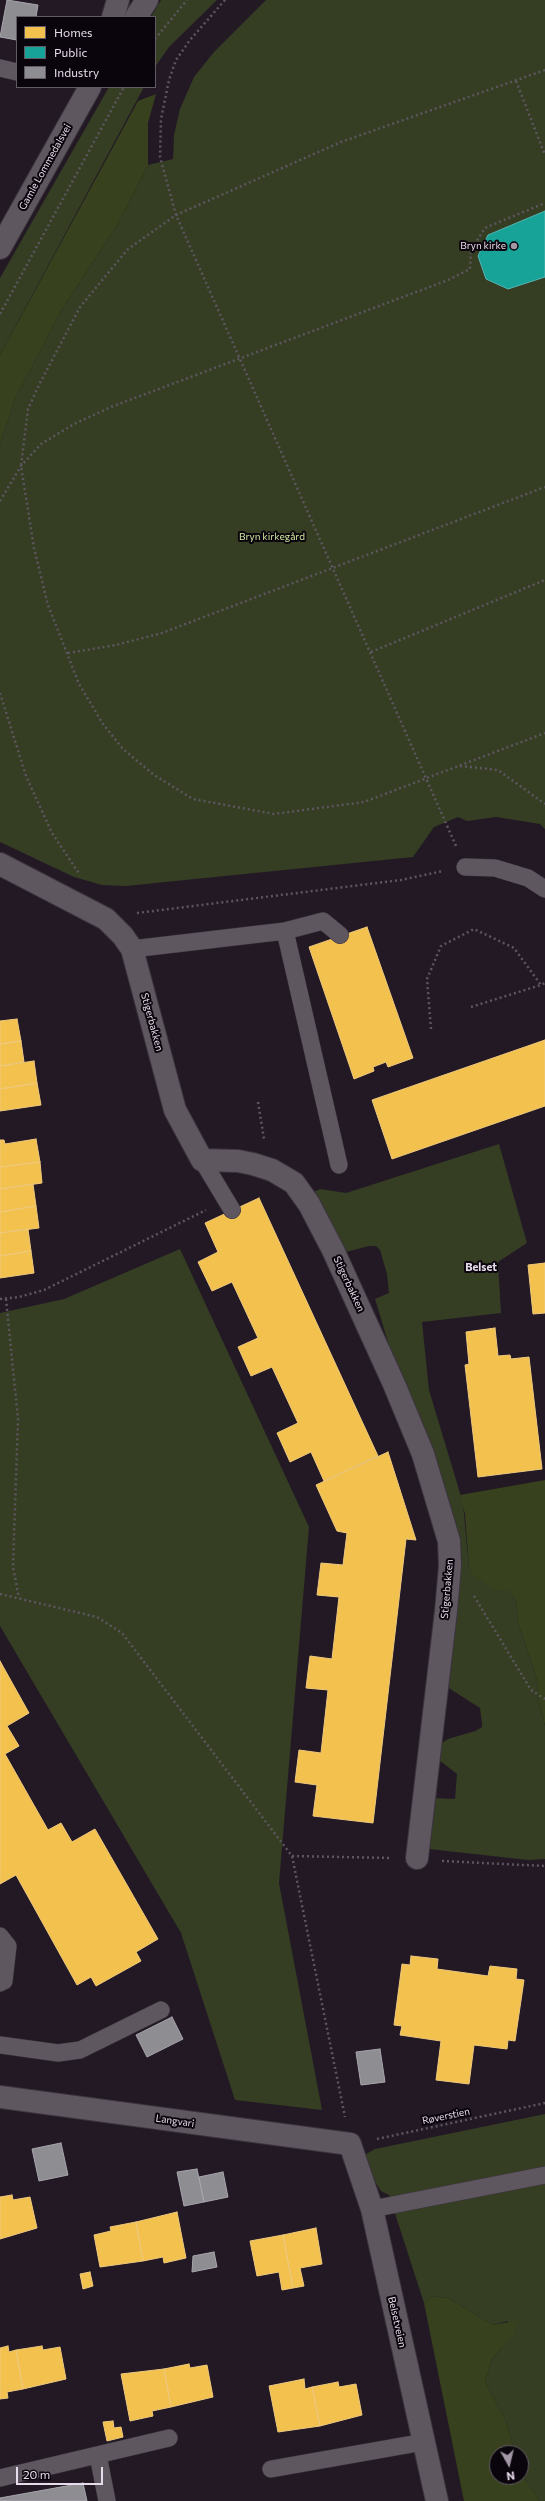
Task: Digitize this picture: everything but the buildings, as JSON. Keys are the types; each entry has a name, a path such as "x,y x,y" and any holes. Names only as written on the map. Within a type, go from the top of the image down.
{"street":[{"path":"113,16 118,0"},
{"path":"137,16 147,0"},
{"name":"Gamle Lommedalsvei","path":"0,248 5,227 88,88"},
{"name":"Stigerbakken","path":"0,864 106,919 123,936 132,950 175,1110 202,1160 238,1161 268,1169 286,1177 294,1183 310,1204 333,1250 394,1384 423,1454 449,1541 450,1566 446,1611 417,1858"},
{"name":"Langvari","path":"0,2097 350,2144"},
{"name":"Belsetveien","path":"350,2144 372,2209 437,2501"}],"lane":[{"path":"0,68 16,72"},
{"path":"465,867 495,868 528,878 545,889"},
{"path":"132,950 285,931 323,921 340,934"},
{"path":"285,931 339,1165"},
{"path":"202,1160 230,1205"},
{"path":"0,1936 8,1946 4,1981 0,1982"},
{"path":"0,2045 58,2053 80,2050 161,2010"},
{"path":"372,2209 545,2175"},
{"path":"0,2478 169,2438"},
{"path":"271,2469 424,2442"},
{"path":"98,2456 107,2501"}],"path":[{"path":"156,38 187,0"},
{"path":"106,919 129,914 401,880 465,867 427,778 176,215 160,157 161,119 169,80 181,53 225,0"},
{"path":"545,70 341,142 176,215 128,249 80,307 28,409 21,466 34,548 48,605 79,684 103,724 123,748 154,775 193,799 274,814 364,802 545,733"},
{"path":"516,81 545,155"},
{"path":"0,314 123,88"},
{"path":"0,501 21,466 41,444 74,424 111,407 448,280 470,269 471,250 485,228 545,203"},
{"path":"68,653 116,645 162,633 545,487"},
{"path":"371,652 545,580"},
{"path":"0,693 26,776 52,832 81,878"},
{"path":"460,766 498,770 545,804"},
{"path":"431,1029 427,979 441,946 474,929 514,948 540,985"},
{"path":"471,1007 545,983"},
{"path":"258,1102 268,1169"},
{"path":"0,1299 6,1299 44,1290 230,1205"},
{"path":"6,1299 18,1419 13,1567 19,1598"},
{"path":"472,1591 532,1690 545,1699"},
{"path":"0,1594 97,1617 122,1633 292,1856 350,2144"},
{"name":"Røverstien","path":"350,2144 545,2103"}],"green space":[{"path":"161,0 217,0 169,47 156,66 156,16 152,16"},
{"name":"Bryn kirkegård","path":"266,0 545,0 545,829 540,824 496,817 467,821 458,817 434,827 413,857 126,886 102,885 74,877 0,842 0,444 16,397 61,311 118,224 148,165 173,159 174,135 180,109 194,77 214,52"},
{"path":"108,88 143,88 0,355 0,278"},
{"path":"156,94 148,123 148,165 118,224 61,311 16,397 0,444 0,355 138,101"},
{"path":"499,1144 527,1243 498,1262 501,1313 422,1322 429,1390 463,1503 469,1568 495,1590 507,1590 516,1601 518,1622 538,1682 537,1694 545,1726 545,1859 528,1860 429,1849 432,1798 455,1799 457,1774 439,1760 440,1744 448,1739 475,1731 482,1727 480,1708 447,1687 452,1521 405,1380 390,1349 375,1299 389,1293 387,1274 380,1250 376,1246 369,1246 346,1252 343,1250 312,1193 320,1189 346,1193"},
{"path":"180,1249 309,1527 279,1883 322,2110 235,2100 181,1933 0,1626 0,1313 64,1299"},
{"path":"545,1480 545,1726 537,1694 538,1682 518,1622 516,1601 507,1590 495,1590 473,1575 469,1568 465,1514 460,1495"},
{"path":"545,2114 545,2501 540,2501 529,2485 529,2445 513,2445 506,2421 485,2382 492,2359 501,2349 508,2321 493,2325 448,2298 433,2296 424,2303 389,2195 381,2191 372,2177 366,2154 375,2149"},
{"path":"433,2296 448,2298 493,2325 519,2320 514,2334 492,2359 485,2382 506,2421 513,2445 489,2445 489,2485 529,2485 540,2501 464,2501 424,2303"}],"place":[{"name":"Bryn kirke","path":"514,246"}],"district":[{"name":"Belset","path":"481,1267"}]}
